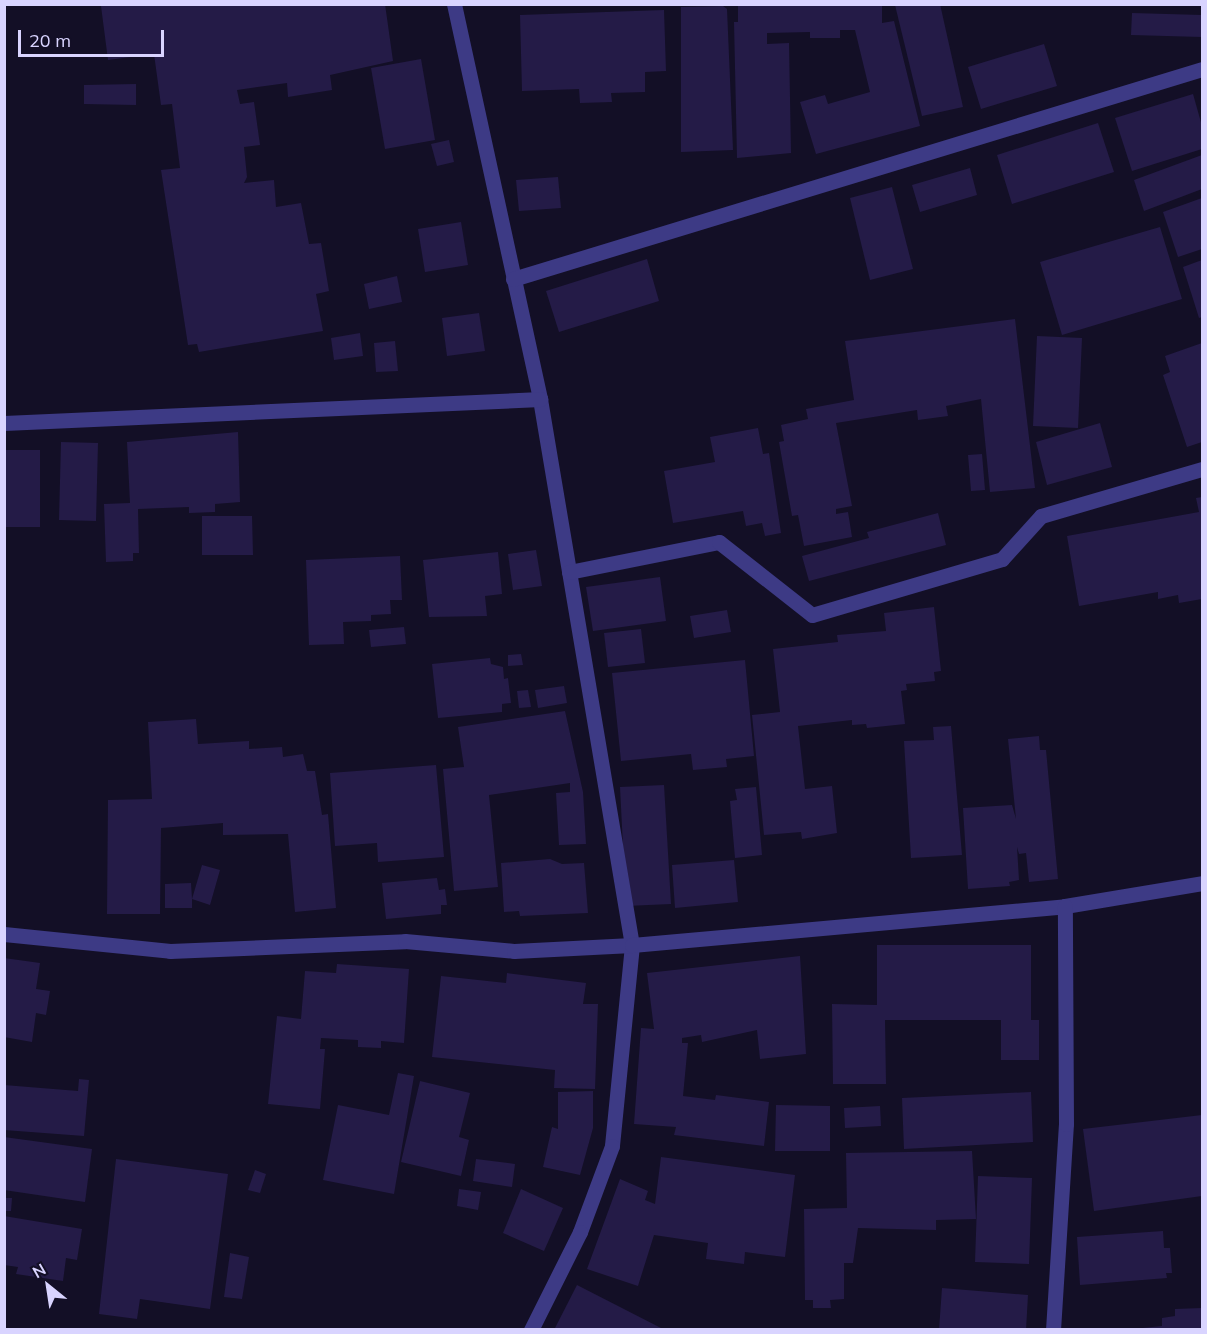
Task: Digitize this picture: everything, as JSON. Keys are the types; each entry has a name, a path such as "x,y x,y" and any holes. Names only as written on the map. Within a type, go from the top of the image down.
{"street":[{"path":"454,4 540,399 632,945 612,1146 580,1232 531,1329"},
{"path":"513,279 1203,69"},
{"path":"4,423 540,399"},
{"path":"569,572 719,542 812,615 1002,559 1041,516 1203,469"},
{"path":"4,934 170,951 405,941 514,951 632,945 1065,906 1203,883"},
{"path":"1053,1329 1066,1124 1065,906"}],"building":[{"path":"120,4 385,4 393,61 330,75 332,90 288,97 287,83 237,90 240,104 254,102 260,145 244,147 247,177 244,183 274,180 276,207 301,203 309,244 321,243 329,291 316,294 323,331 199,352 197,344 188,345 161,170 180,168 172,104 161,105 154,54 108,60 101,6"},
{"path":"738,4 882,4 882,23 894,21 920,126 816,154 800,102 825,95 828,104 870,92 855,30 840,30 840,38 810,38 810,32 767,33 767,44 789,43 791,153 737,158 734,22 738,22"},
{"path":"940,4 963,107 922,116 895,5"},
{"path":"723,6 727,9 733,150 681,152 681,7"},
{"path":"664,10 666,71 645,72 645,92 611,93 612,102 580,103 579,89 522,91 520,15"},
{"path":"1132,13 1202,15 1202,37 1131,35"},
{"path":"1044,44 1057,86 981,109 968,67"},
{"path":"421,59 435,140 385,149 371,68"},
{"path":"136,84 136,105 84,104 84,85"},
{"path":"1193,94 1202,126 1202,149 1132,171 1115,118"},
{"path":"1098,123 1114,172 1012,204 997,155"},
{"path":"449,140 454,162 437,166 431,144"},
{"path":"1202,155 1202,189 1144,211 1134,180"},
{"path":"970,168 977,195 920,212 912,185"},
{"path":"558,177 561,208 519,211 516,180"},
{"path":"892,187 913,269 870,280 850,198"},
{"path":"1202,198 1202,249 1178,257 1163,212"},
{"path":"461,222 468,265 425,272 418,229"},
{"path":"1160,227 1182,299 1062,335 1040,262"},
{"path":"647,259 659,301 559,332 546,291"},
{"path":"1202,260 1202,317 1199,318 1183,267"},
{"path":"397,276 402,302 369,309 364,284"},
{"path":"479,313 485,351 447,356 442,318"},
{"path":"1015,319 1035,488 990,492 981,399 946,406 948,416 918,420 917,410 836,423 852,506 836,509 836,514 848,512 852,537 804,546 798,515 792,516 779,442 784,441 781,425 808,419 806,409 854,400 845,341"},
{"path":"360,333 363,356 334,360 331,338"},
{"path":"1037,336 1082,338 1078,428 1033,426"},
{"path":"395,341 398,371 376,372 374,343"},
{"path":"1202,343 1202,442 1187,447 1163,375 1170,372 1165,356"},
{"path":"1100,423 1112,467 1047,485 1036,442"},
{"path":"758,428 763,454 769,453 781,533 765,536 762,523 746,526 743,511 673,523 664,471 715,462 710,437"},
{"path":"238,432 240,502 215,504 215,512 189,513 189,507 138,509 139,553 133,553 133,561 106,562 104,504 130,503 127,442"},
{"path":"61,442 98,443 96,521 59,520"},
{"path":"4,450 40,450 40,527 4,527"},
{"path":"982,454 985,490 971,491 968,455"},
{"path":"1202,497 1202,599 1179,603 1178,595 1158,599 1158,592 1079,606 1067,536 1199,512 1196,498"},
{"path":"938,513 946,545 809,581 802,556 869,538 867,532"},
{"path":"202,516 252,516 253,555 202,555"},
{"path":"536,550 542,586 513,590 508,554"},
{"path":"498,552 502,594 485,596 487,616 429,617 423,560"},
{"path":"400,556 402,600 390,600 391,614 371,615 371,621 343,622 344,644 309,645 306,560"},
{"path":"660,577 666,621 593,631 586,587"},
{"path":"934,607 941,671 934,672 935,681 906,684 907,690 901,691 905,724 867,728 866,724 852,725 852,720 798,726 805,789 832,786 837,833 802,839 801,832 764,835 752,715 780,712 773,649 838,642 837,635 886,631 884,613"},
{"path":"727,610 731,632 694,638 690,616"},
{"path":"404,627 406,644 371,647 369,630"},
{"path":"641,629 645,663 608,667 604,633"},
{"path":"521,654 523,665 508,666 508,655"},
{"path":"490,658 491,664 503,667 504,679 508,678 511,703 502,704 502,712 438,718 432,664"},
{"path":"745,660 754,756 726,759 727,767 693,770 691,754 621,761 612,673"},
{"path":"564,686 567,703 538,708 535,690"},
{"path":"528,690 531,707 519,708 517,691"},
{"path":"565,711 583,792 586,844 559,845 556,793 570,792 570,783 489,795 498,887 454,891 443,769 464,767 458,727"},
{"path":"196,719 198,744 249,741 249,749 282,747 283,757 303,754 307,771 315,771 322,815 328,814 336,908 295,912 288,834 223,835 223,823 161,828 160,914 107,914 108,800 152,799 148,722"},
{"path":"951,726 962,855 911,858 904,741 934,740 933,727"},
{"path":"1039,736 1040,750 1046,750 1058,879 1029,882 1026,853 1019,854 1017,847 1019,880 1009,882 1010,886 968,889 963,808 1012,805 1016,819 1008,739"},
{"path":"436,765 444,857 378,862 377,843 335,846 330,773"},
{"path":"664,785 671,904 626,906 620,787"},
{"path":"756,787 762,855 735,858 730,801 737,800 735,789"},
{"path":"550,859 562,864 584,863 588,913 520,916 519,911 504,912 501,863"},
{"path":"734,860 738,902 675,908 672,865"},
{"path":"202,865 220,870 210,905 192,899"},
{"path":"437,878 439,890 445,889 447,905 441,905 441,914 386,919 382,883"},
{"path":"191,883 192,908 165,908 165,884"},
{"path":"877,945 1031,945 1031,1020 1039,1020 1039,1060 1001,1060 1001,1020 885,1020 886,1084 833,1084 832,1004 877,1005"},
{"path":"800,956 806,1054 760,1059 757,1030 702,1042 701,1035 682,1038 682,1043 688,1043 683,1096 715,1100 716,1095 769,1102 764,1146 674,1135 676,1127 634,1124 641,1028 654,1029 647,973"},
{"path":"4,958 40,963 36,989 50,991 46,1015 36,1013 32,1042 4,1037"},
{"path":"337,964 409,969 404,1043 381,1041 381,1048 358,1047 358,1040 321,1038 320,1049 325,1049 320,1109 268,1104 277,1016 301,1019 305,971 336,973"},
{"path":"507,973 586,983 583,1004 598,1004 595,1089 554,1088 555,1070 432,1057 441,976 506,983"},
{"path":"398,1073 414,1076 394,1194 323,1180 338,1105 389,1115"},
{"path":"79,1079 89,1080 84,1136 4,1130 4,1085 78,1091"},
{"path":"420,1081 470,1093 459,1137 469,1140 461,1176 401,1162"},
{"path":"593,1091 593,1128 580,1175 543,1167 552,1127 558,1129 558,1092"},
{"path":"1031,1092 1033,1142 904,1149 902,1098"},
{"path":"776,1105 830,1106 830,1151 775,1151"},
{"path":"880,1106 881,1126 845,1128 844,1108"},
{"path":"1202,1115 1202,1196 1094,1211 1083,1129"},
{"path":"4,1137 92,1149 85,1202 4,1190"},
{"path":"972,1151 976,1219 936,1220 936,1230 858,1228 853,1263 844,1263 844,1299 830,1300 831,1308 813,1308 813,1300 805,1300 804,1209 847,1208 846,1153"},
{"path":"661,1157 795,1175 785,1257 745,1252 744,1264 706,1259 708,1243 654,1235 638,1286 587,1269 620,1179 648,1191 645,1200 655,1204"},
{"path":"116,1159 228,1174 210,1309 140,1299 137,1319 99,1314"},
{"path":"476,1159 515,1164 512,1187 473,1181"},
{"path":"255,1170 266,1174 260,1193 248,1190"},
{"path":"978,1176 1032,1178 1029,1264 975,1262"},
{"path":"459,1189 481,1192 478,1210 457,1206"},
{"path":"521,1189 563,1208 544,1251 503,1233"},
{"path":"4,1198 12,1198 11,1211 4,1211"},
{"path":"4,1216 82,1229 77,1260 66,1258 63,1281 16,1274 18,1267 4,1265"},
{"path":"1163,1231 1164,1248 1170,1248 1172,1273 1166,1273 1167,1278 1080,1285 1077,1237"},
{"path":"230,1253 249,1257 242,1299 224,1297"},
{"path":"577,1285 661,1328 660,1330 554,1330"},
{"path":"942,1288 1028,1295 1026,1330 939,1330"},
{"path":"1202,1308 1202,1330 1123,1330 1162,1326 1162,1318 1175,1316 1175,1309"}]}
